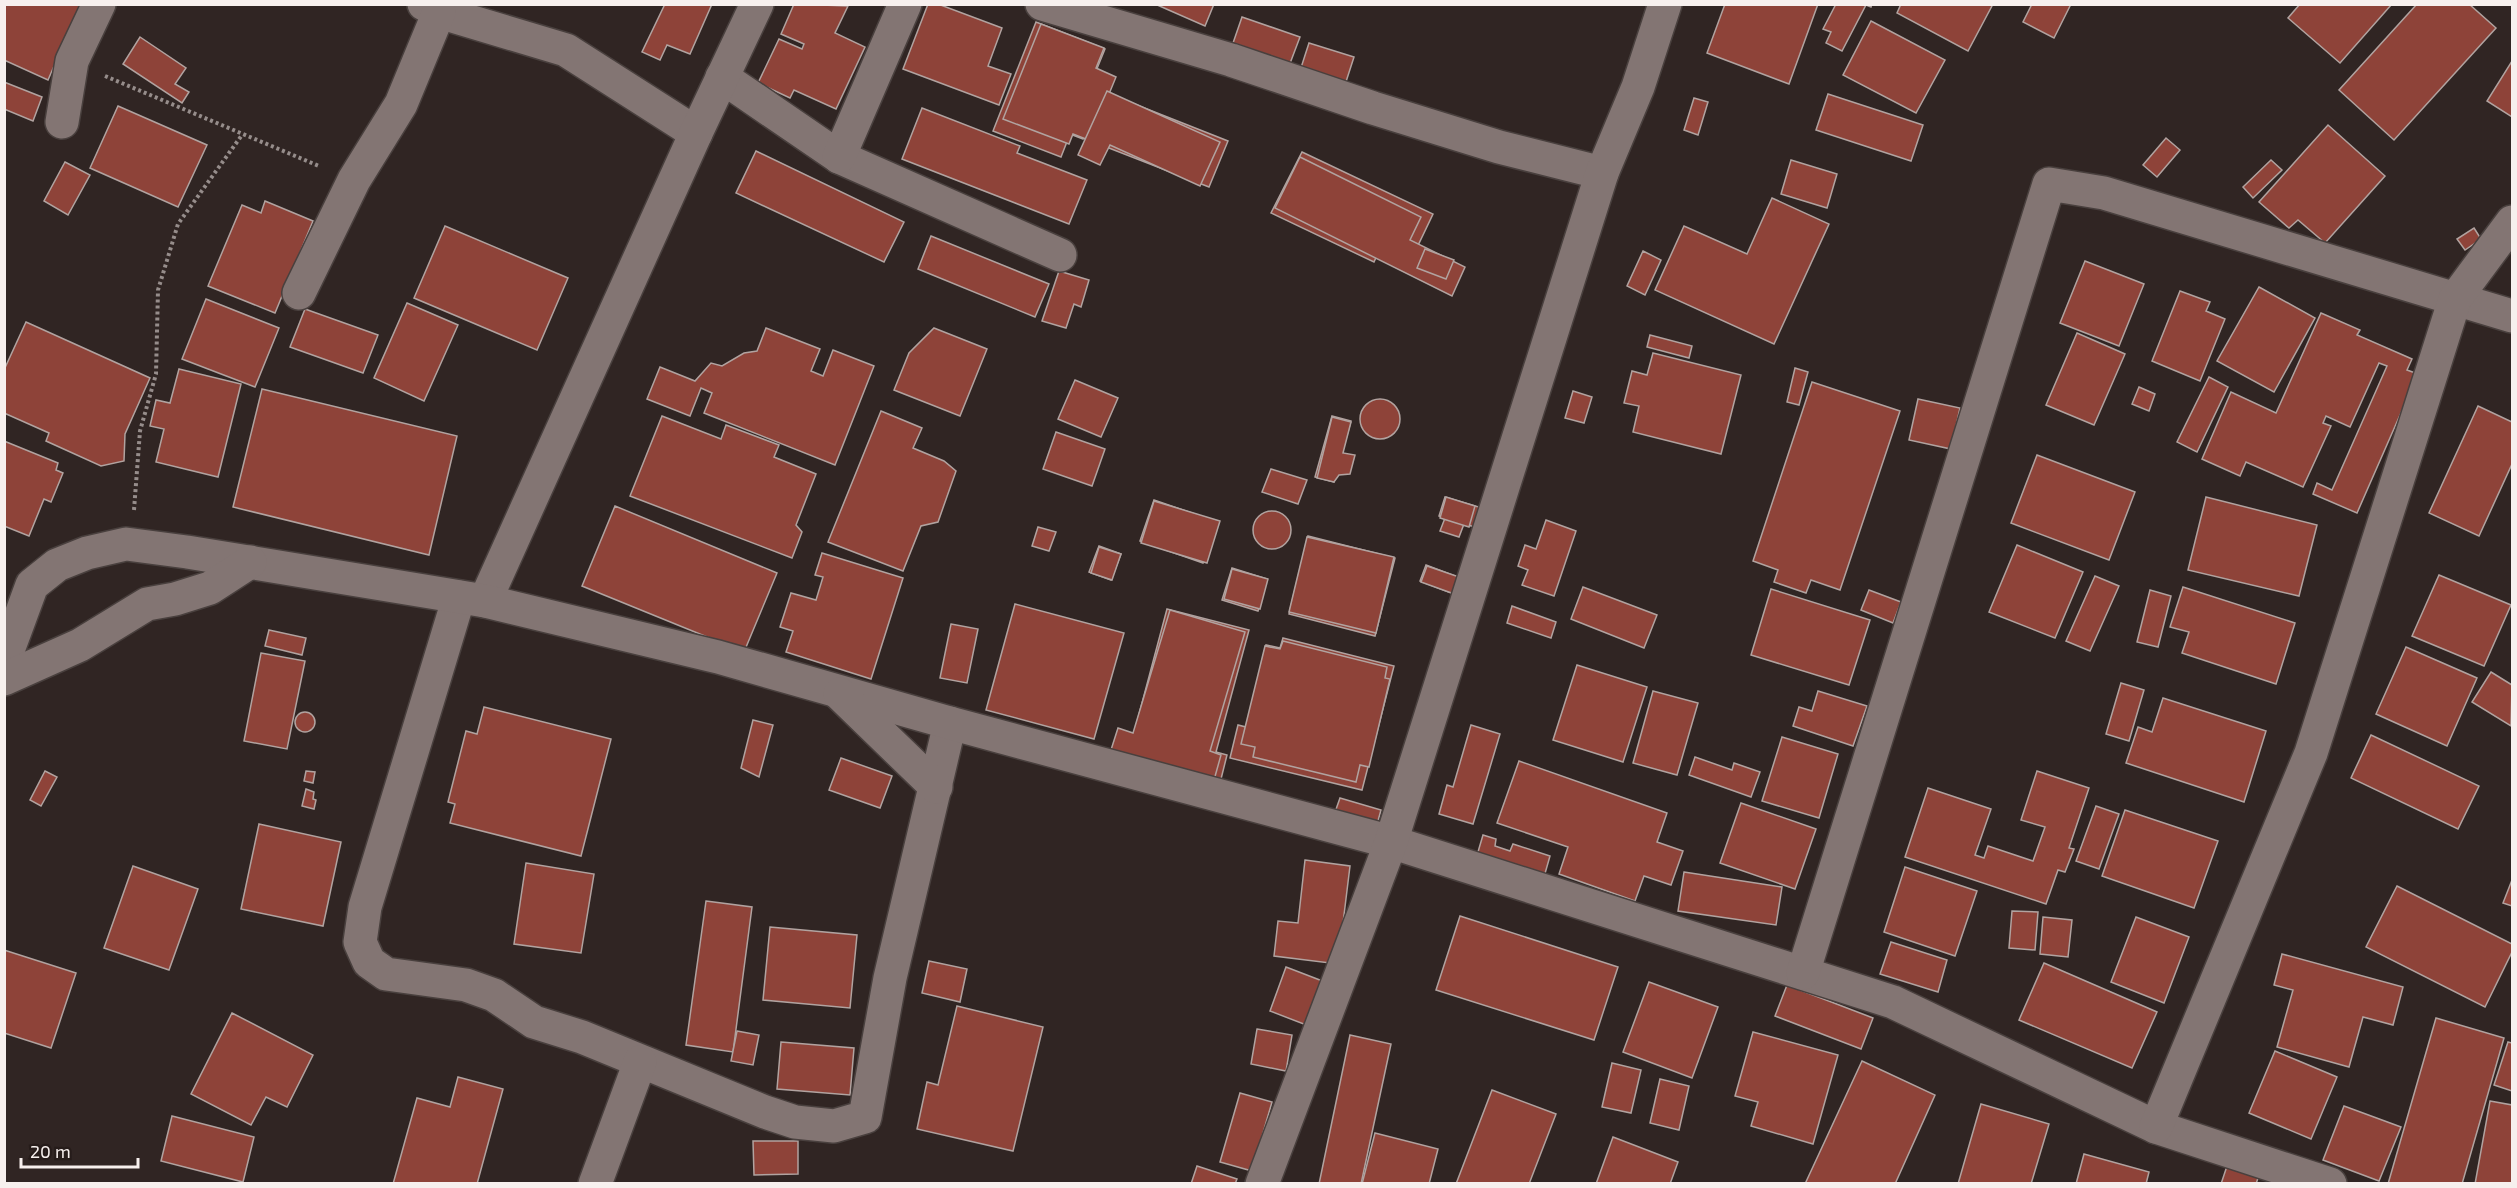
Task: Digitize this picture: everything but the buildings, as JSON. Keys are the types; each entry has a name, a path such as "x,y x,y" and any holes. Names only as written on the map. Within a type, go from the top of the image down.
{"street":[{"path":"62,122 72,62 99,4"},
{"path":"757,4 472,599 365,907 360,942 369,962 386,974 466,985 494,995 534,1022 582,1037 795,1122 834,1126 865,1117 890,978 950,723"},
{"path":"839,157 905,4"},
{"path":"1042,4 1231,60 1499,147 1602,173"},
{"path":"1262,1184 1391,842 1602,173 1638,87 1665,4"},
{"path":"299,293 354,180 401,104 431,8 566,50 696,133"},
{"path":"722,78 839,157 1060,255"},
{"path":"1803,974 2049,184 2104,193 2512,316"},
{"path":"2156,1127 2311,753 2456,299 2512,222"},
{"path":"4,661 32,585 57,565 87,553 126,544 472,599 718,657 950,723 1391,842 1893,1002 2156,1127 2330,1184"},
{"path":"147,604 166,576 187,552"},
{"path":"4,679 80,645 147,604 175,599 210,588 250,562"},
{"path":"836,691 936,787"},
{"path":"595,1184 640,1062"}],"path":[{"path":"72,62 354,180"},
{"path":"126,544 136,503 135,476 140,431 156,375 158,290 178,224 242,135"}]}
